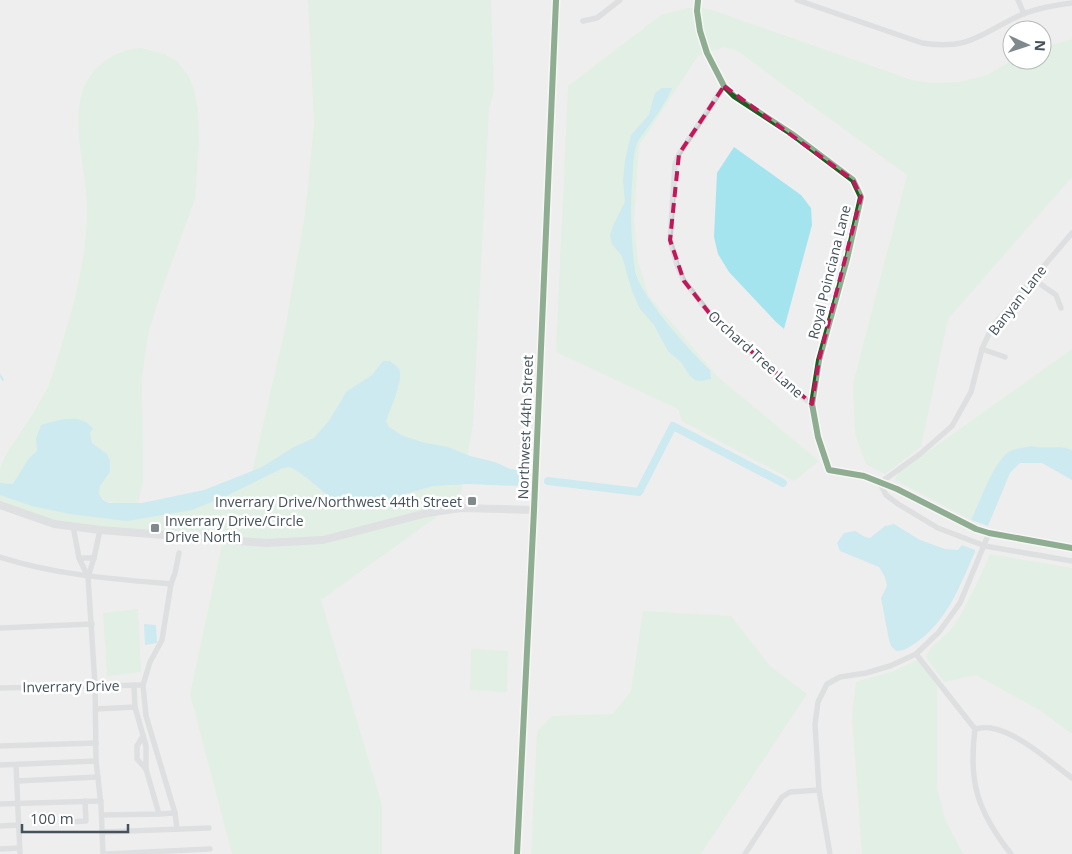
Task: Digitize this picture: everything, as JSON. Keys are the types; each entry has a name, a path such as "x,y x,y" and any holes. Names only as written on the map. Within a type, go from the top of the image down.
{"street":[{"name":"Northwest 44th Street","path":"517,854 556,0"},
{"path":"583,21 597,18 620,0"},
{"name":"Royal Poinciana Lane","path":"698,0 697,11 700,31 707,53 724,86 734,96 792,134 853,180 861,197 847,259 819,360 812,404 818,437 830,470 864,476 880,483"},
{"path":"797,0 922,44 936,46 957,45 978,38 1024,14 1072,3"},
{"path":"1018,0 1024,14"},
{"name":"Orchard Tree Lane","path":"724,86 679,154 675,164 670,240 684,281 714,319 795,392 812,404"},
{"name":"Banyan Lane","path":"880,483 920,454 952,426 971,392 982,349 992,327 1072,233"},
{"path":"1033,279 1056,295 1061,308"},
{"path":"982,349 1005,357"},
{"path":"880,483 897,489 976,529 1072,548"},
{"path":"880,483 886,495 938,528 985,546 1072,561"},
{"path":"0,505 54,524 100,530 266,543 323,540 427,513 461,508 534,510"},
{"path":"73,526 78,558 88,577"},
{"path":"100,530 88,577 95,685 96,761 101,801 103,854"},
{"path":"830,854 819,790 815,724 818,702 827,684 840,677 866,673 890,666 916,654 939,632 960,603 989,533"},
{"path":"177,829 175,813 146,716 143,685 150,662 162,640 171,584 179,553"},
{"path":"0,557 30,566 88,577 171,584"},
{"path":"78,558 94,558"},
{"path":"0,628 92,624"},
{"path":"916,654 975,729 973,748 974,776 978,800 990,825 1012,854"},
{"path":"134,685 135,707 146,746 146,769 159,814"},
{"name":"Inverrary Drive","path":"0,688 143,685"},
{"path":"96,709 135,707"},
{"path":"975,729 989,727 1006,732 1072,778"},
{"path":"143,736 137,746 137,759 146,769"},
{"path":"0,746 96,743"},
{"path":"0,765 96,761"},
{"path":"0,849 20,851 16,765"},
{"path":"16,781 98,777"},
{"path":"745,854 782,797 790,792 819,790"},
{"path":"0,804 101,801"},
{"path":"68,822 86,821 85,802"},
{"path":"102,815 175,813"},
{"path":"0,826 19,825"},
{"path":"102,832 209,828"},
{"path":"107,854 210,849"}],"highlighted area":[{"path":"724,86 853,180 861,197 819,360 812,404 714,319 684,281 670,240 679,154"}],"green space":[{"path":"308,0 491,0 494,91 489,108 473,424 460,500 321,600 382,805 382,854 232,854 190,694 223,540 54,524 0,505 0,489 77,512 191,504 251,477 286,324 305,214 314,124"},
{"path":"688,8 703,8 715,11 912,80 932,83 959,82 987,75 1002,66 1002,70 1052,70 1052,45 1072,39 1072,177 948,319 921,447 885,474 866,464 855,434 853,384 907,175 738,51 724,47 698,56 639,146 634,219 638,262 649,296 717,376 819,461 794,481 682,421 678,409 556,352 568,86 661,15"},
{"path":"141,48 164,54 177,61 189,77 198,109 199,144 195,199 161,292 149,331 142,380 143,481 138,503 111,502 101,497 99,492 101,485 110,472 107,454 92,443 90,432 93,430 36,439 37,451 13,484 0,483 0,469 4,458 50,383 78,283 87,213 78,122 82,93 91,75 105,61 122,52"},
{"path":"1072,349 1072,450 1064,448 1042,449 1023,447 1009,453 1003,458 992,474 971,520 895,480 898,473"},
{"path":"990,554 1072,568 1072,734 1041,711 976,675 944,682 926,657 931,648 949,632 958,619 973,592"},
{"path":"138,609 141,672 107,676 103,613"},
{"path":"643,611 731,616 770,666 807,694 701,854 531,854 537,732 552,716 613,714 631,691"},
{"path":"471,649 508,651 507,692 470,690"},
{"path":"917,660 922,663 937,687 937,787 945,819 963,854 862,854 852,716 856,682 894,671"}],"water":[{"path":"662,88 672,88 661,108 638,141 633,163 631,216 635,271 655,308 691,351 710,370 711,379 701,381 695,380 690,376 681,362 668,351 654,325 640,309 632,291 622,256 612,244 610,235 625,202 623,181 625,160 631,135 649,115 655,93"},
{"path":"734,147 801,195 811,208 812,225 784,329 729,272 718,254 714,237 717,173"},
{"path":"383,361 390,361 399,369 400,374 398,387 386,421 389,427 403,436 425,443 448,447 470,456 495,462 510,469 520,470 519,486 467,484 433,486 354,508 336,501 290,467 283,468 226,496 192,510 127,521 70,514 32,506 0,495 0,483 13,484 29,458 37,451 36,439 41,425 69,419 82,420 93,429 90,432 92,443 107,454 110,461 110,472 100,486 99,494 103,500 109,503 142,503 204,490 262,467 294,447 314,438 328,422 346,392 372,375"},
{"path":"1032,446 1063,447 1072,450 1072,480 1042,463 1020,463 1010,473 988,526 971,520 992,473 1003,457 1009,452"},
{"path":"894,524 920,540 945,549 958,550 962,545 975,550 945,613 928,633 917,642 899,651 896,651 891,646 881,598 887,586 885,577 879,567 840,551 837,543 844,533 855,531 870,538 885,526"},
{"path":"144,624 156,625 157,643 145,645"}],"waterway":[{"path":"0,375 3,380"},
{"path":"548,481 639,492 673,426 783,483"}],"cycle path":[{"path":"517,854 556,0"},
{"path":"698,0 697,11 700,31 707,53 724,86 734,96 792,134 853,180 861,197 847,259 819,360 812,404 818,437 829,470 864,476 897,489 976,529 1072,548"}],"place":[{"name":"Inverrary Drive/Northwest 44th Street","path":"472,501"},
{"name":"Inverrary Drive/Circle Drive North","path":"155,528"}]}
